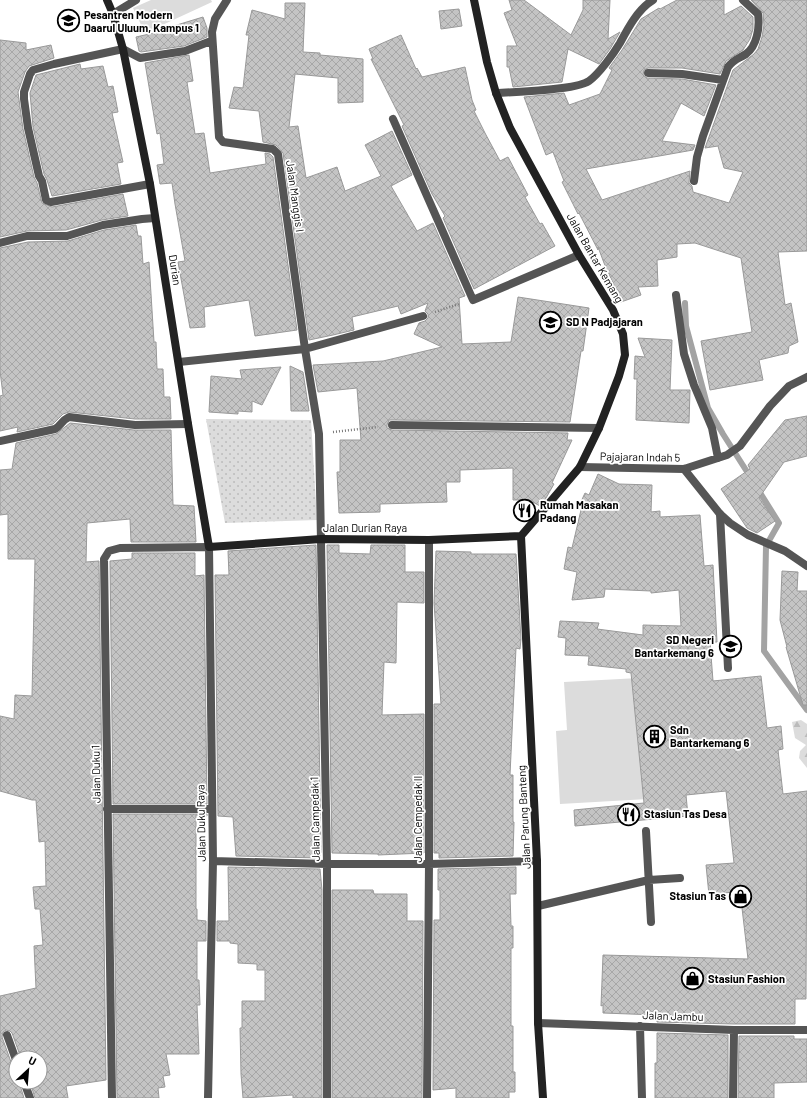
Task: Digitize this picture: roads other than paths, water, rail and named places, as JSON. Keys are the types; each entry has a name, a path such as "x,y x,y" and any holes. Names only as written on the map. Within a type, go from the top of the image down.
{"street":[{"name":"Durian","path":"107,0 113,14 123,49 150,184 209,547"},
{"path":"113,14 136,0"},
{"name":"Jalan Manggis I","path":"227,0 215,19 211,41 219,139 223,142 274,149 278,154 305,349"},
{"name":"Jalan Bantar Kemang","path":"474,0 487,62 496,93 510,128 578,255 613,310 623,334 625,355 620,376 580,467 521,536"},
{"path":"496,93 573,86 589,81 615,53 629,28 646,4 653,0"},
{"path":"694,181 697,157 703,136 728,67 733,60 746,54 754,44 757,33 758,14 743,0"},
{"path":"150,184 48,202 46,200 42,181 39,176 28,128 24,92 30,74 33,70 54,64 123,49 140,58 185,50 211,41"},
{"path":"648,73 682,74 723,80"},
{"path":"393,119 473,300 578,255"},
{"path":"0,243 27,236 67,236 103,226 155,218"},
{"path":"676,295 684,354 694,385 712,428 718,458"},
{"path":"179,362 305,349 423,316"},
{"name":"Jalan Campedak 1","path":"305,349 319,434 327,864 326,1098"},
{"name":"Pajajaran Indah 5","path":"580,467 684,469 727,455 740,446 770,406 790,386 807,377"},
{"path":"0,441 55,429 59,427 63,420 69,417 135,425 188,424"},
{"path":"392,426 598,428"},
{"path":"684,469 720,514 744,532 777,546 807,566"},
{"path":"720,514 728,668"},
{"name":"Jalan Durian Raya","path":"209,547 321,539 429,540 521,536"},
{"name":"Jalan Parung Banteng","path":"521,536 537,861 538,1023 543,1098"},
{"name":"Jalan Cempedak II","path":"427,1098 429,540"},
{"name":"Jalan Duku Raya","path":"208,1098 213,860 209,547"},
{"name":"Jalan Duku 1","path":"112,1098 104,559 109,551 120,548 209,547"},
{"path":"108,809 212,808"},
{"path":"646,831 651,922"},
{"path":"213,860 327,864 429,864 537,861"},
{"path":"538,906 649,880 680,878"},
{"name":"Jalan Jambu","path":"538,1023 734,1030 807,1030"},
{"path":"640,1026 642,1098"},
{"path":"733,1098 734,1030"},
{"path":"7,1035 12,1050"}],"waterway":[{"path":"685,303 686,326 708,408 751,478"},
{"path":"757,488 779,523 766,546 764,651 807,710"}],"place":[{"name":"Pesantren Modern Daarul Uluum, Kampus 1","path":"69,21"},
{"name":"SD N Padjajaran","path":"551,322"},
{"name":"Rumah Masakan Padang","path":"525,511"},
{"name":"SD Negeri Bantarkemang 6","path":"730,646"},
{"name":"Sdn Bantarkemang 6","path":"655,736"},
{"name":"Stasiun Tas Desa","path":"628,814"},
{"name":"Stasiun Tas","path":"741,896"},
{"name":"Stasiun Fashion","path":"693,979"}]}
